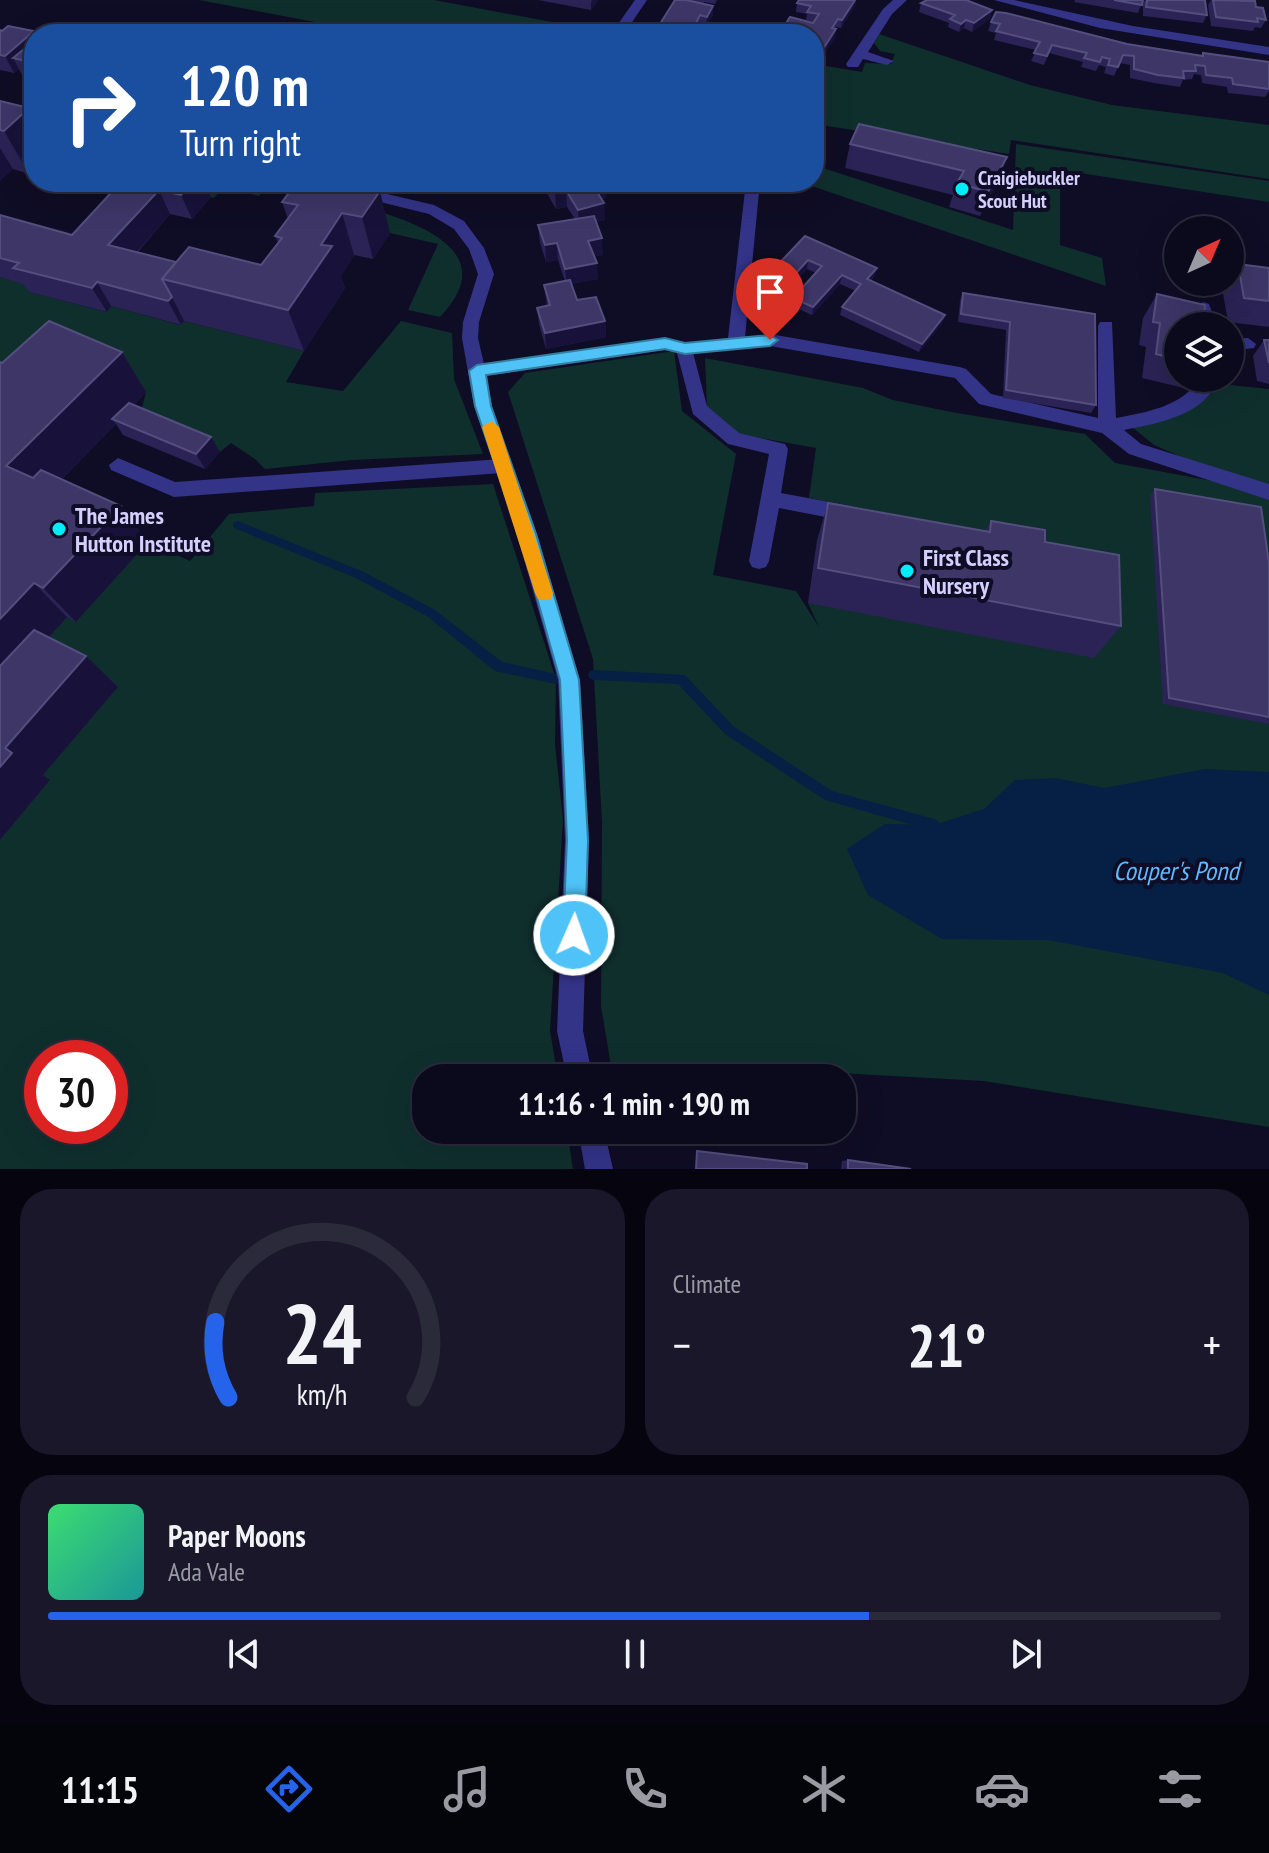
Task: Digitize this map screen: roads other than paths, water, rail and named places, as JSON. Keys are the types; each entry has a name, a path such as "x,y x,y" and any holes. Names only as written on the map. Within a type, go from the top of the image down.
{"street":[{"path":"624,24 641,0"},
{"path":"887,61 857,59 887,12 901,0"},
{"path":"1000,0 1071,20 1151,36 1269,51"},
{"path":"358,192 434,210 459,225 476,248 486,274 471,330 483,406 527,534 569,680 577,840 570,1031 577,1064"},
{"path":"736,344 752,192"},
{"path":"1203,308 1204,312"},
{"path":"1106,326 1107,427"},
{"path":"477,371 665,344 685,349 770,340 960,373 985,399 1107,427 1157,417 1189,402 1199,392"},
{"path":"685,349 699,409 734,439 779,449 759,561"},
{"path":"1107,427 1135,449 1269,492"},
{"path":"118,465 174,490 502,466"},
{"path":"771,499 875,519"},
{"path":"594,1144 599,1169"}],"water":[{"name":"Couper's Pond","path":"1205,769 1269,772 1269,995 1223,973 1048,940 942,939 868,895 847,849 885,824 934,825 984,809 1015,780 1055,778 1104,788"}],"waterway":[{"path":"238,525 360,575 431,613 499,667 556,679"},
{"path":"594,675 681,679 729,730 829,796 934,825"}],"place":[{"name":"Craigiebuckler Scout Hut","path":"962,189"},
{"name":"The James Hutton Institute","path":"59,529"},
{"name":"First Class Nursery","path":"907,571"}]}
